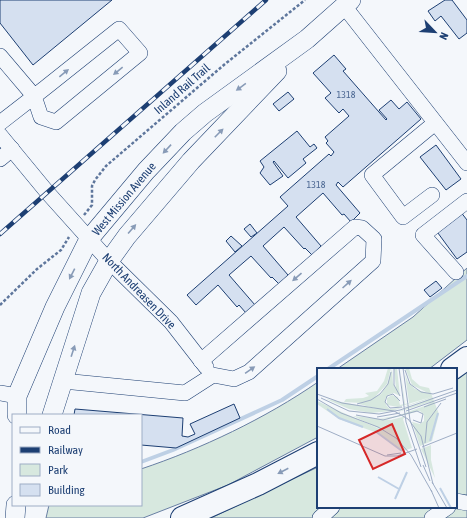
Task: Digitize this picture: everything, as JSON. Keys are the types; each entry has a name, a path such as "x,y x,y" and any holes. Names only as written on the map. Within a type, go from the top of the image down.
{"highway":[{"path":"453,368 467,358"},
{"path":"182,518 258,484 317,454"}],"main road":[{"name":"West Mission Avenue","path":"52,414 91,293 109,261 127,236 191,161 233,119 307,39 347,3"},
{"name":"West Mission Avenue","path":"17,414 9,394 89,239 146,171 183,132 206,113 307,39"},
{"path":"15,518 16,506"}],"street":[{"path":"347,3 435,123 467,163"},
{"path":"0,56 34,96 41,117 56,122 140,54 119,29 34,96 0,123"},
{"path":"432,195 403,216 372,174 435,123"},
{"name":"North Andreasen Drive","path":"0,135 109,261 171,322 213,375"},
{"path":"0,159 12,149"},
{"path":"456,272 423,235 467,201"},
{"path":"63,381 185,393 213,375 234,379 250,372 373,261 374,239 362,228 355,227 201,360"},
{"path":"457,501 467,503"},
{"path":"320,518 331,508"},
{"path":"432,518 447,508"}],"path":[{"name":"Inland Rail Trail","path":"92,205 92,186 98,175 106,166 225,64 305,0"},
{"path":"0,305 37,269 61,250"}],"green space":[{"path":"467,268 467,340 430,368 338,368 413,317"},
{"path":"467,372 467,518 211,518 317,467 317,508 457,508 457,379"},
{"path":"317,383 317,438 228,485 143,518 46,518 49,506 142,506 142,469 187,452 232,432"}],"building":[{"path":"0,0 112,0 33,65 0,23"},
{"path":"445,0 452,0 467,20 467,33 459,39 441,16 435,21 428,11"},
{"path":"334,55 346,69 343,71 386,120 387,119 379,110 391,100 399,109 407,102 421,119 343,187 338,182 336,185 360,213 351,222 344,214 342,215 323,193 296,217 321,246 312,255 305,248 304,249 284,227 263,246 288,275 279,284 272,277 271,278 251,256 229,275 255,305 246,313 239,305 237,307 218,285 196,305 187,295 288,206 280,197 329,154 331,156 334,152 326,143 328,141 325,137 349,116 343,109 339,113 325,98 331,93 313,73"},
{"path":"288,92 294,99 279,111 273,104"},
{"path":"297,131 310,147 314,144 317,148 303,159 306,163 288,178 274,161 273,162 283,176 270,185 260,173 264,167 260,161"},
{"path":"436,145 461,179 446,190 420,157"},
{"path":"460,211 467,220 467,252 457,259 435,229"},
{"path":"250,224 257,233 251,237 244,229"},
{"path":"231,236 242,246 235,252 226,241"},
{"path":"436,281 442,288 430,297 424,290"},
{"path":"234,404 240,418 176,448 142,445 142,415 183,418 182,436 188,437 195,434 190,424"},
{"path":"75,409 135,414 74,414"}],"waterway":[{"path":"329,368 467,276"},
{"path":"142,462 173,450 282,400 317,377"}],"railway":[{"path":"0,234 266,0"}]}
